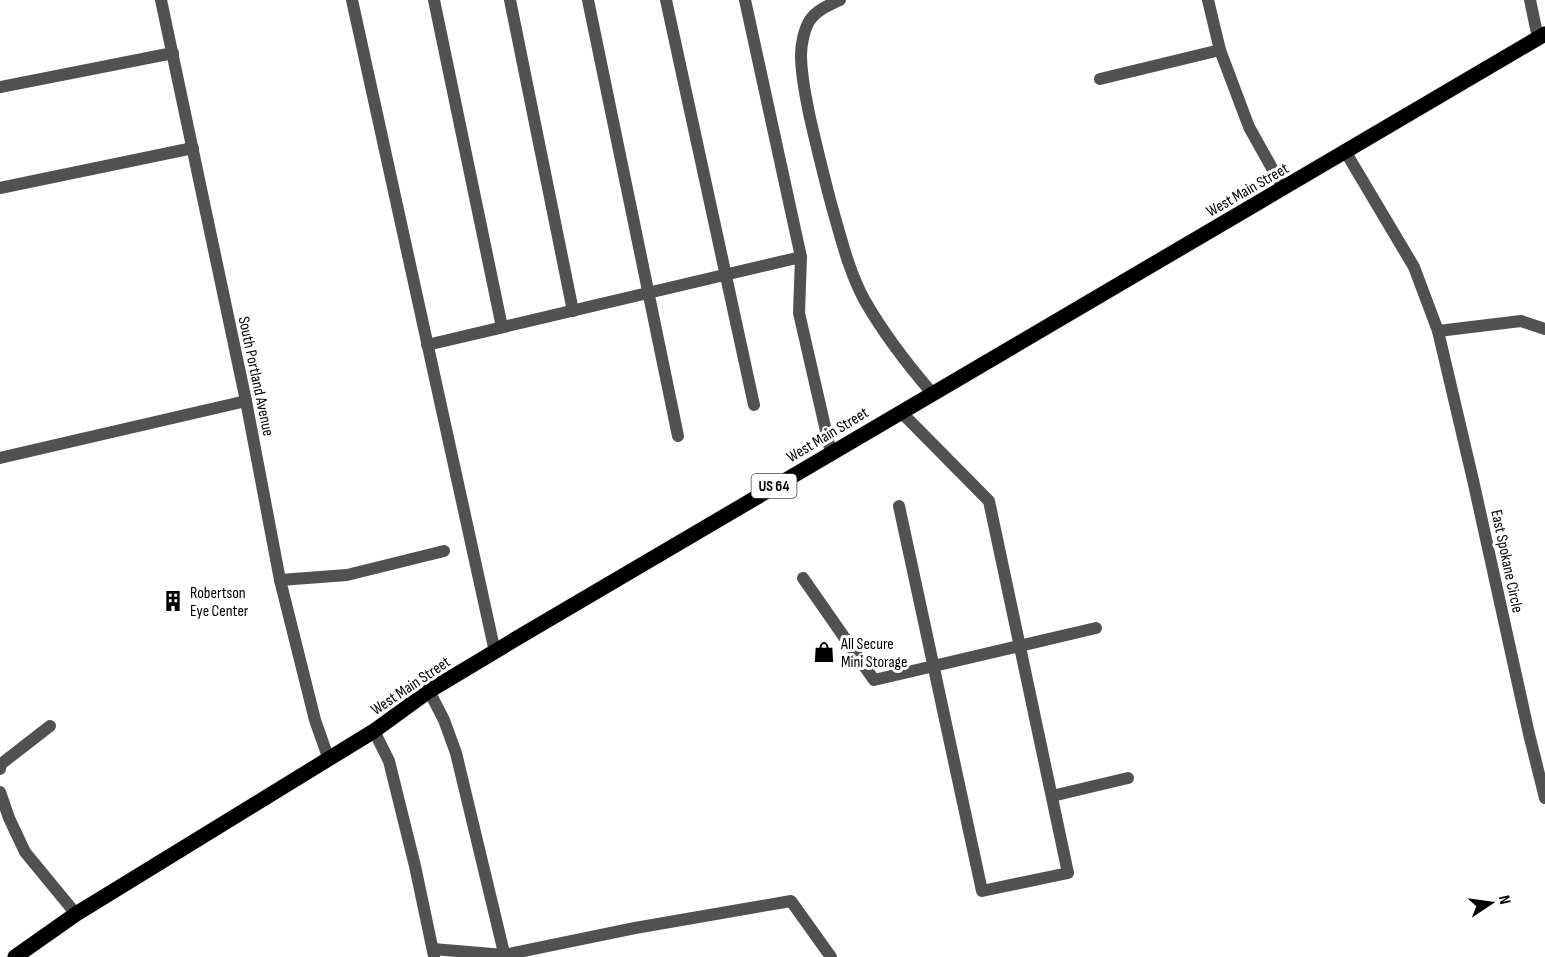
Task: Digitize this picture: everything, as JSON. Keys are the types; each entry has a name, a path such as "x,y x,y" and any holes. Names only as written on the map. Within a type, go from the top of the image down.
{"main road":[{"name":"West Main Street","path":"15,957 76,914 374,731 429,691 495,651 1542,36"}],"street":[{"name":"South Portland Avenue","path":"161,0 246,401 280,580 315,720 328,758"},
{"path":"352,0 495,651"},
{"path":"434,0 502,327"},
{"path":"510,0 573,311"},
{"path":"588,0 678,436"},
{"path":"666,0 754,405"},
{"path":"745,0 801,257 798,313 831,453"},
{"path":"840,0 824,7 810,20 803,38 801,55 804,88 820,163 844,248 864,300 899,353 932,393"},
{"path":"1208,0 1220,50 1249,128 1283,188"},
{"path":"1530,0 1542,36"},
{"path":"1100,79 1220,50"},
{"path":"0,87 172,53"},
{"path":"0,188 193,148"},
{"name":"East Spokane Circle","path":"1345,151 1414,267 1438,331 1545,798"},
{"path":"428,345 801,257"},
{"path":"1438,331 1521,321 1545,329"},
{"path":"0,458 246,401"},
{"path":"899,506 982,891 1068,873 989,501 901,411"},
{"path":"280,580 347,575 444,550"},
{"path":"803,578 874,680 1096,628"},
{"path":"429,691 444,720 456,753 505,956"},
{"path":"0,769 1,764 50,726"},
{"path":"374,731 389,761 434,953 505,956 635,927 791,901 831,957"},
{"path":"1052,796 1128,778"},
{"path":"0,792 25,852 76,914"}],"place":[{"name":"Robertson Eye Center","path":"173,601"},
{"name":"All Secure Mini Storage","path":"824,652"}]}
